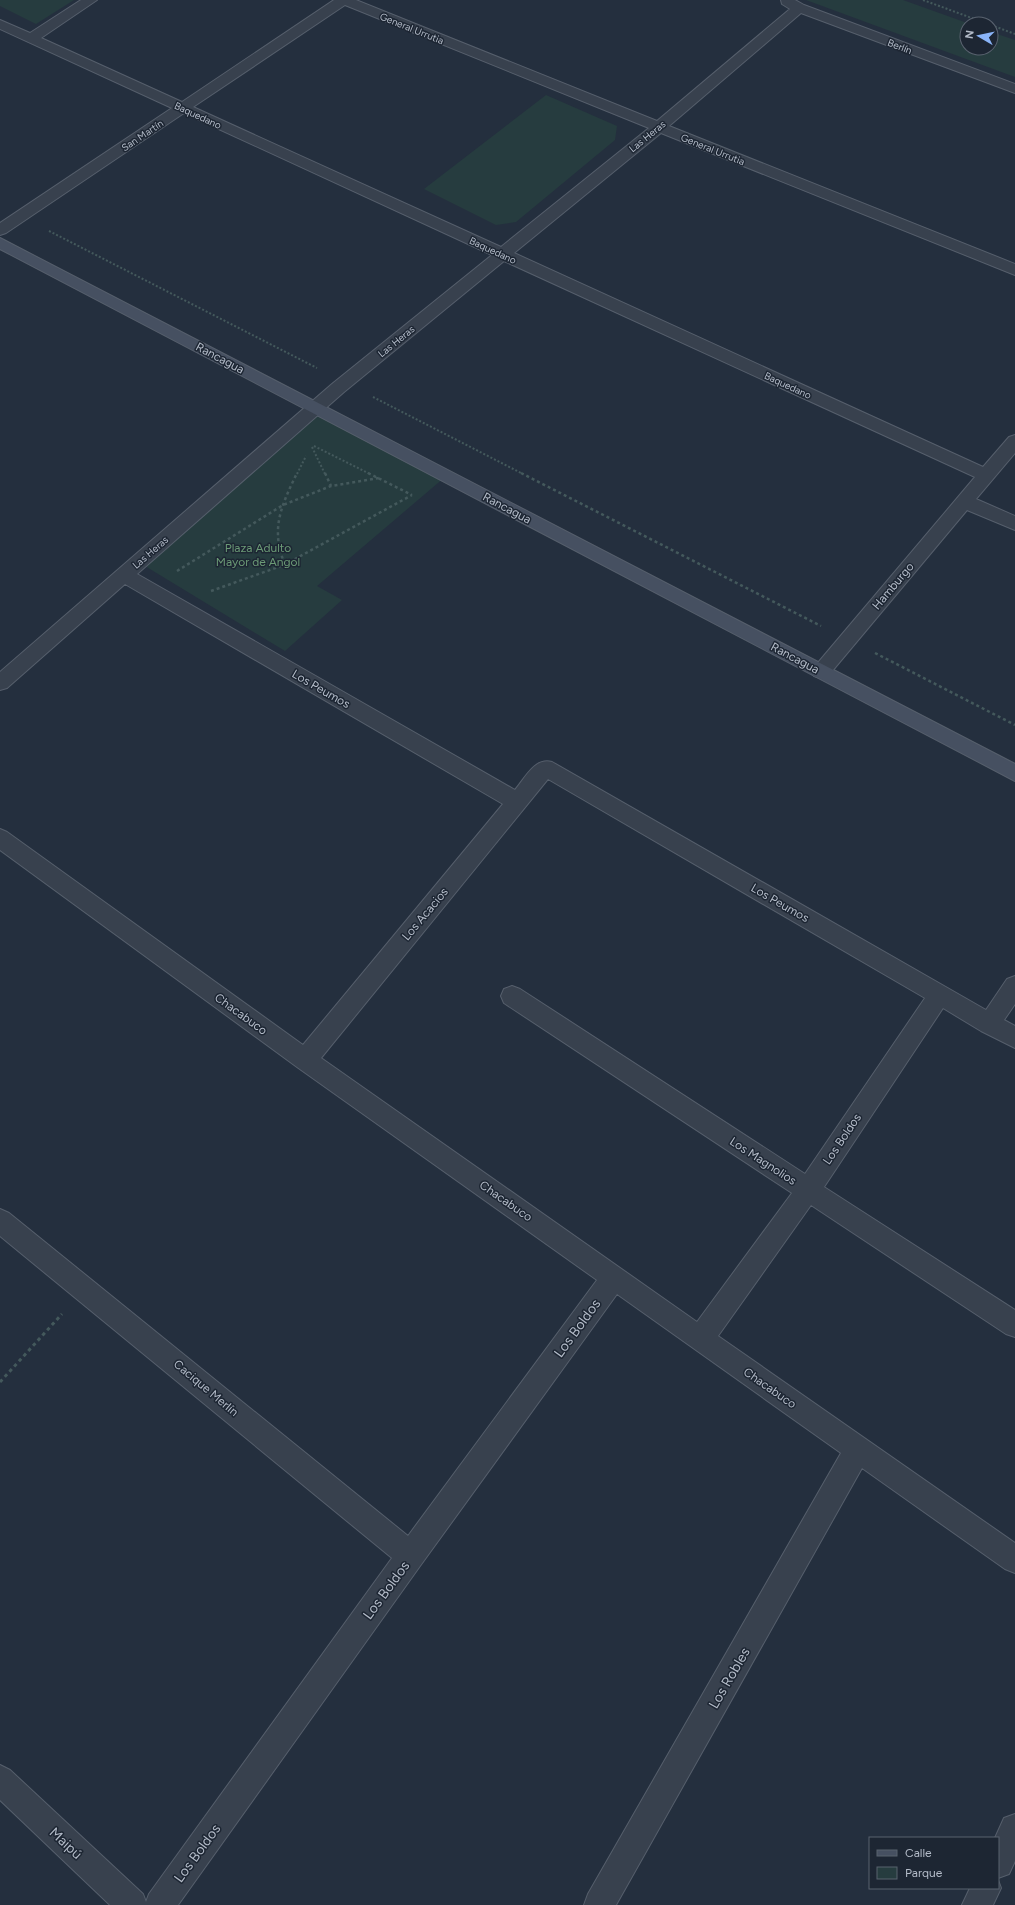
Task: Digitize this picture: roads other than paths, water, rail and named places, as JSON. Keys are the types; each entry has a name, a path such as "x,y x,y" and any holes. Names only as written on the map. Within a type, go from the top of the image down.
{"main road":[{"name":"Rancagua","path":"0,243 1015,772"}],"street":[{"path":"31,38 90,0"},
{"name":"San Martín","path":"0,230 344,0"},
{"name":"General Urrutia","path":"344,0 1015,270"},
{"name":"Berlín","path":"786,0 799,8 1015,89"},
{"name":"Las Heras","path":"0,683 315,407 659,127 799,8"},
{"name":"Baquedano","path":"0,24 986,475"},
{"name":"Hamburgo","path":"821,671 1015,441"},
{"path":"965,501 1015,524"},
{"name":"Los Peumos","path":"124,575 518,802"},
{"name":"Los Peumos","path":"545,768 1015,1038"},
{"name":"Los Acacios","path":"304,1060 545,768"},
{"name":"Chacabuco","path":"0,838 304,1060 614,1276 700,1339 1015,1559"},
{"path":"989,1024 1015,986"},
{"name":"Los Boldos","path":"700,1339 808,1190 939,995"},
{"name":"Los Magnolios","path":"512,996 1015,1325"},
{"name":"Cacique Merlín","path":"0,1221 85,1288 410,1556"},
{"name":"Los Boldos","path":"160,1905 410,1556 614,1276"},
{"name":"Los Robles","path":"599,1905 858,1450"},
{"name":"Maipú","path":"0,1780 132,1905"},
{"path":"999,1862 1015,1830"},
{"path":"977,1905 985,1889"}],"park label":[{"name":"Plaza Adulto Mayor de Angol","path":"258,555"}]}
